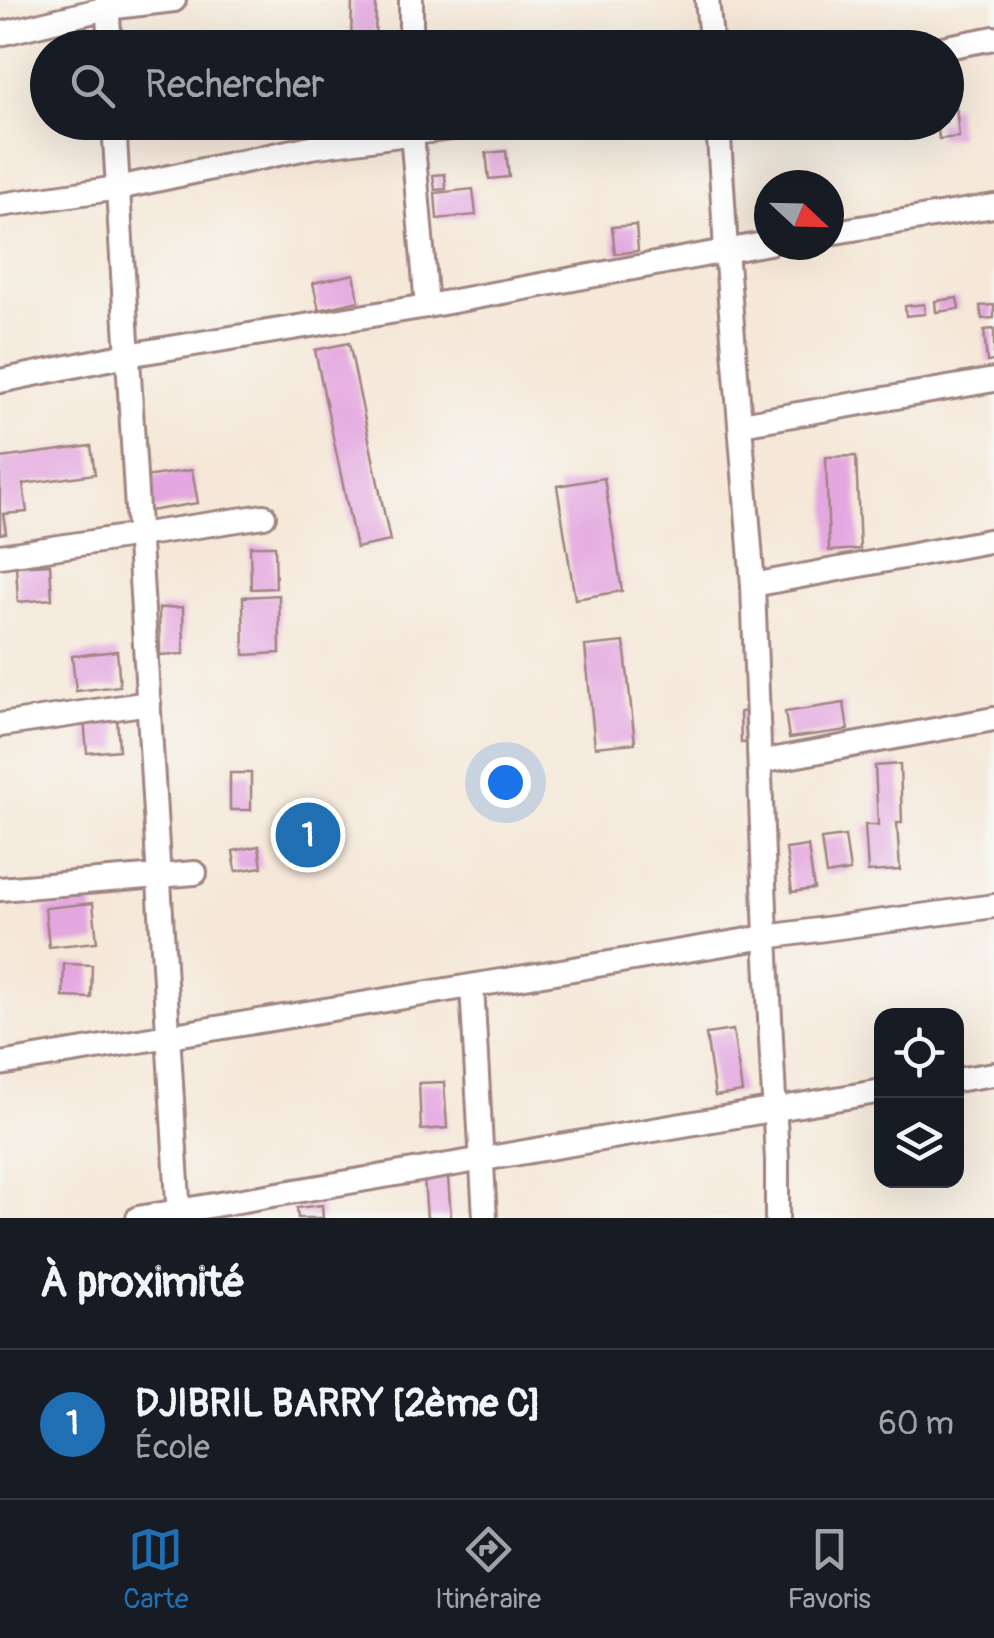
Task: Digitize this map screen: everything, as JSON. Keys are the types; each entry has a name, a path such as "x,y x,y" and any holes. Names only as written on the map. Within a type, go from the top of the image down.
{"street":[{"path":"0,34 108,4 174,0"},
{"path":"411,0 411,30"},
{"path":"708,0 710,30"},
{"path":"108,4 109,30"},
{"path":"964,44 994,38"},
{"path":"115,140 179,1215"},
{"path":"0,205 118,188 350,140"},
{"path":"412,140 427,306"},
{"path":"719,140 754,585 777,1218"},
{"path":"844,231 994,206"},
{"path":"0,381 126,355 427,306 754,245"},
{"path":"741,424 994,380"},
{"path":"0,556 264,516"},
{"path":"754,585 994,540"},
{"path":"0,725 149,703"},
{"path":"760,762 994,719"},
{"path":"0,890 196,873"},
{"path":"0,1064 766,937 994,906"},
{"path":"472,986 485,1218"},
{"path":"964,1079 994,1074"},
{"path":"138,1218 179,1215 874,1092"}],"building":[{"path":"352,0 376,0 375,30 351,30"},
{"path":"506,151 509,177 489,179 486,153"},
{"path":"445,174 446,189 435,190 433,175"},
{"path":"473,189 476,215 437,219 435,193"},
{"path":"636,225 638,251 615,254 612,227"},
{"path":"354,274 359,301 319,310 313,283"},
{"path":"957,298 959,309 936,312 935,301"},
{"path":"924,304 925,314 906,316 905,306"},
{"path":"994,305 994,318 982,319 980,306"},
{"path":"994,329 994,361 987,362 984,330"},
{"path":"349,343 390,541 356,548 315,350"},
{"path":"91,446 95,474 23,484 27,512 3,514 6,533 0,534 0,458"},
{"path":"856,456 860,549 829,551 826,457"},
{"path":"192,470 198,503 149,511 144,477"},
{"path":"604,478 622,591 575,599 557,486"},
{"path":"250,546 275,546 276,588 251,589"},
{"path":"50,564 52,599 18,602 16,566"},
{"path":"279,595 280,653 244,655 243,597"},
{"path":"183,607 184,654 160,655 159,608"},
{"path":"624,642 635,743 595,747 585,646"},
{"path":"117,651 120,686 76,691 72,656"},
{"path":"844,703 848,730 789,738 785,712"},
{"path":"766,711 767,742 741,743 740,712"},
{"path":"117,716 119,750 87,753 84,719"},
{"path":"900,764 900,870 868,872 865,825 878,825 875,766"},
{"path":"230,773 251,773 251,810 230,810"},
{"path":"845,836 850,871 826,875 821,839"},
{"path":"259,846 262,867 236,871 233,851"},
{"path":"808,846 814,889 792,892 786,849"},
{"path":"93,903 97,942 49,947 45,908"},
{"path":"64,964 92,965 91,998 63,997"},
{"path":"733,1030 742,1092 715,1096 706,1034"},
{"path":"444,1082 447,1128 421,1130 419,1083"},
{"path":"448,1177 451,1218 427,1218 424,1179"},
{"path":"322,1205 323,1218 298,1218 297,1208"}],"place":[{"name":"DJIBRIL BARRY [2ème C]","path":"308,835"}]}
